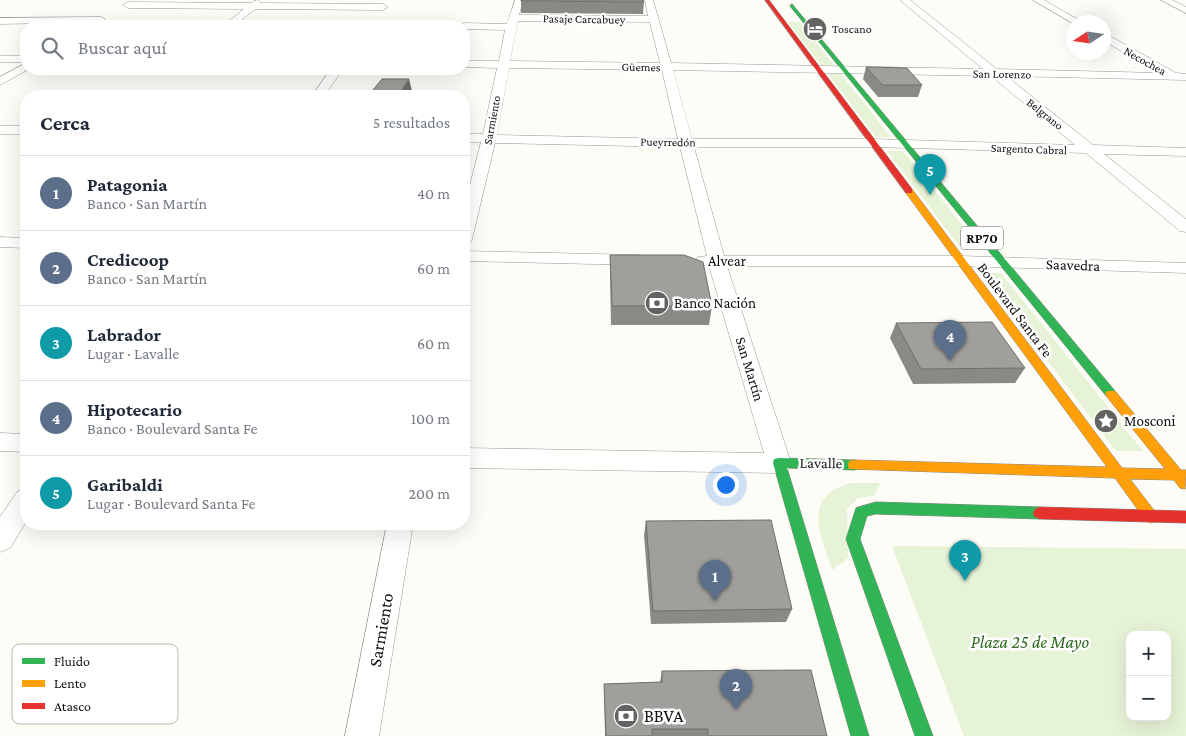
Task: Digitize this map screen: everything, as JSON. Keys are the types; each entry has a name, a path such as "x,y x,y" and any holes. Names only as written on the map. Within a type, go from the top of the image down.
{"main road":[{"name":"Boulevard Santa Fe","path":"766,0 1151,517"},
{"name":"Boulevard Santa Fe","path":"788,0 1002,263 1182,475 1186,485"},
{"path":"781,19 804,20"},
{"name":"Lavalle","path":"779,463 1182,475"},
{"name":"San Martín","path":"779,463 860,736"},
{"path":"924,736 853,539 861,512 876,508 1186,517"}],"street":[{"path":"136,0 124,7 257,3 386,4"},
{"name":"Sarmiento","path":"470,215 489,139 512,22 519,0"},
{"name":"San Martín","path":"649,0 668,67 717,262 779,463"},
{"name":"Belgrano","path":"904,0 1186,227"},
{"path":"1037,0 1066,16"},
{"path":"1164,0 1186,10"},
{"path":"236,20 257,3"},
{"path":"374,20 386,4"},
{"path":"35,20 105,18 102,20"},
{"path":"0,21 20,20"},
{"name":"Pasaje Carcabuey","path":"470,26 512,22 654,20"},
{"name":"Necochea","path":"1111,42 1180,77 1186,84"},
{"path":"0,59 20,59"},
{"name":"Güemes","path":"470,64 818,69"},
{"name":"San Lorenzo","path":"818,69 1180,77"},
{"path":"0,82 20,70"},
{"path":"322,90 333,75"},
{"path":"0,130 20,130"},
{"name":"Pueyrredón","path":"470,138 873,143"},
{"name":"Sargento Cabral","path":"873,143 1090,151 1186,152"},
{"path":"0,242 20,242"},
{"path":"470,256 658,260"},
{"name":"Alvear","path":"688,261 960,261"},
{"name":"Saavedra","path":"960,261 1186,268"},
{"path":"0,442 20,443"},
{"name":"Lavalle","path":"470,458 779,463"},
{"path":"0,540 20,509"},
{"name":"Sarmiento","path":"362,736 399,530"}],"green space":[{"path":"788,22 799,22 834,65 821,65"},
{"path":"828,74 841,74 891,137 876,137"},
{"path":"887,151 903,151 981,249 962,250"},
{"path":"981,273 1001,273 1143,451 1116,451"},
{"path":"850,483 881,483 874,496 858,498 847,509 848,558 832,570 819,529 818,518 820,508 824,499 832,491"},
{"name":"Plaza 25 de Mayo","path":"892,546 1186,549 1186,736 964,736"}],"building":[{"path":"643,0 644,2 521,1"},
{"path":"866,67 907,68 922,85 882,85"},
{"path":"382,79 409,79 402,90 373,90"},
{"name":"Banco Nación","path":"610,255 684,255 703,262 712,306 612,306"},
{"path":"992,322 1025,368 921,369 896,323"},
{"path":"771,520 792,609 653,611 646,521"},
{"path":"811,670 827,736 708,736 708,729 652,729 652,736 606,736 604,684 662,682 662,671"}],"traffic: fast":[{"path":"792,5 1111,394"},
{"path":"854,465 779,463 860,736"},
{"path":"924,736 853,539 861,512 876,508 1040,513"}],"traffic: slow":[{"path":"909,191 1151,517"},
{"path":"1111,394 1185,484"},
{"path":"854,465 1186,475"}],"traffic: jam":[{"path":"767,0 909,191"},
{"path":"1040,513 1186,517"}],"place":[{"name":"Toscano","path":"815,29"},
{"name":"Garibaldi","path":"930,195"},
{"name":"Banco Nación","path":"657,303"},
{"name":"Hipotecario","path":"950,361"},
{"name":"Mosconi","path":"1106,421"},
{"name":"Labrador","path":"965,581"},
{"name":"Patagonia","path":"715,601"},
{"name":"Credicoop","path":"736,710"},
{"name":"BBVA","path":"626,716"}]}
